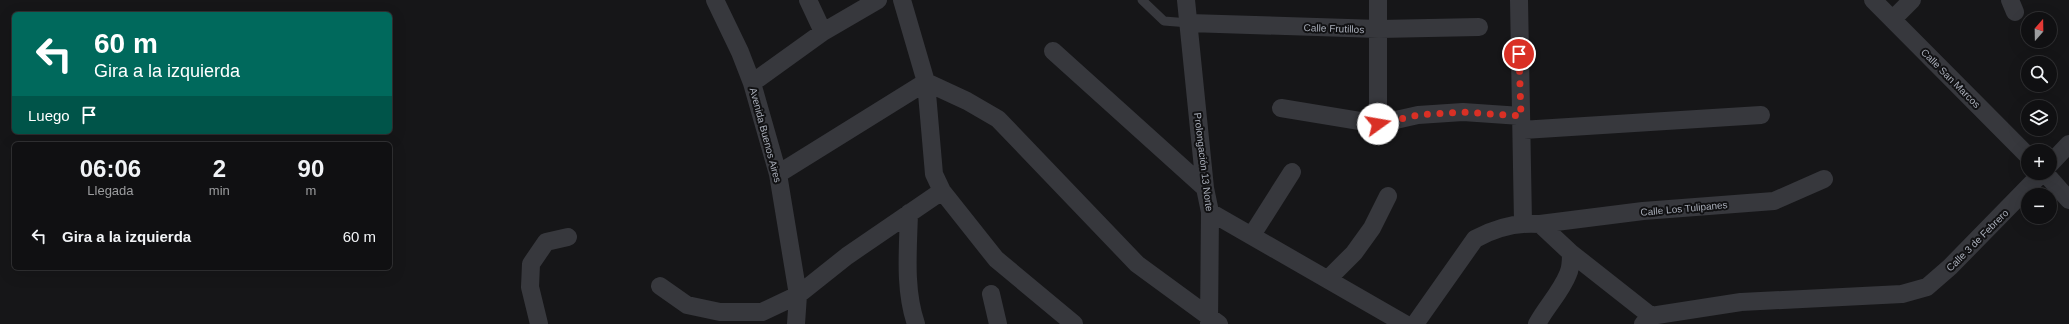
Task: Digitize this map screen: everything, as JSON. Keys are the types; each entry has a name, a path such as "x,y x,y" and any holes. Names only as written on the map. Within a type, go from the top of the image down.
{"street":[{"name":"Avenida Buenos Aires","path":"715,0 740,52 752,83 778,174 798,295 796,324"},
{"path":"808,0 822,32"},
{"path":"752,83 822,32 878,0"},
{"path":"902,0 926,82 934,174 942,191 996,259 1074,324"},
{"name":"Prolongación 13 Norte","path":"1186,0 1205,188 1210,212 1213,322"},
{"path":"1378,0 1378,124"},
{"path":"1519,0 1522,123 1531,223 1571,253 1647,320"},
{"name":"Calle San Marcos","path":"1873,0 2021,149"},
{"path":"1893,19 1912,0"},
{"name":"Calle Frutillos","path":"1189,23 1379,29 1479,27"},
{"path":"1053,51 1205,188"},
{"path":"778,174 926,82"},
{"path":"926,82 967,101 998,119 1137,264 1213,322"},
{"path":"1281,108 1378,124 1418,115 1463,112 1522,123 1760,115"},
{"path":"2057,157 2069,144"},
{"path":"1252,235 1292,172"},
{"name":"Calle Los Tulipanes","path":"1415,324 1475,239 1490,231 1531,223 1643,211 1774,201 1824,179"},
{"name":"Calle 3 de Febrero","path":"1647,320 1740,302 1902,294 1927,287 1950,268 2037,180"},
{"path":"2050,180 2069,200"},
{"path":"660,286 687,305 720,312 762,312 798,295 847,256 942,191"},
{"path":"1328,279 1354,253 1372,228 1388,196"},
{"path":"1210,212 1405,324"},
{"path":"909,214 907,266 910,306 916,324"},
{"path":"540,324 530,287 531,264 546,242 568,237"},
{"path":"1537,324 1563,285 1569,272 1571,253"},
{"path":"991,294 998,324"}],"lane":[{"path":"1142,0 1164,21 1189,23"}],"route":[{"path":"1378,124 1418,115 1439,115 1463,112 1521,116 1519,54"}]}
